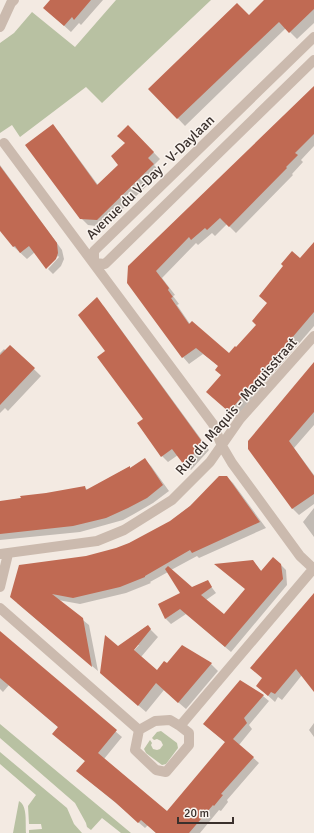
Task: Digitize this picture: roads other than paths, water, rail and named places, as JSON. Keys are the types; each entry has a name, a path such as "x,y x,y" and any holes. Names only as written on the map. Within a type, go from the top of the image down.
{"street":[{"path":"0,27 11,3 14,0"},
{"name":"Avenue du V-Day - V-Daylaan","path":"314,37 94,251 94,263 105,264 314,60"},
{"path":"4,143 213,424 222,446 232,463 300,556 314,569 180,726"},
{"name":"Rue du Maquis - Maquisstraat","path":"4,554 97,541 124,530 172,500 210,462 240,419 314,336"},
{"path":"0,586 4,554"},
{"path":"0,608 139,730"},
{"path":"170,720 180,726 188,733 189,745 166,772 156,770 135,750 139,730 155,721 170,720"}]}
